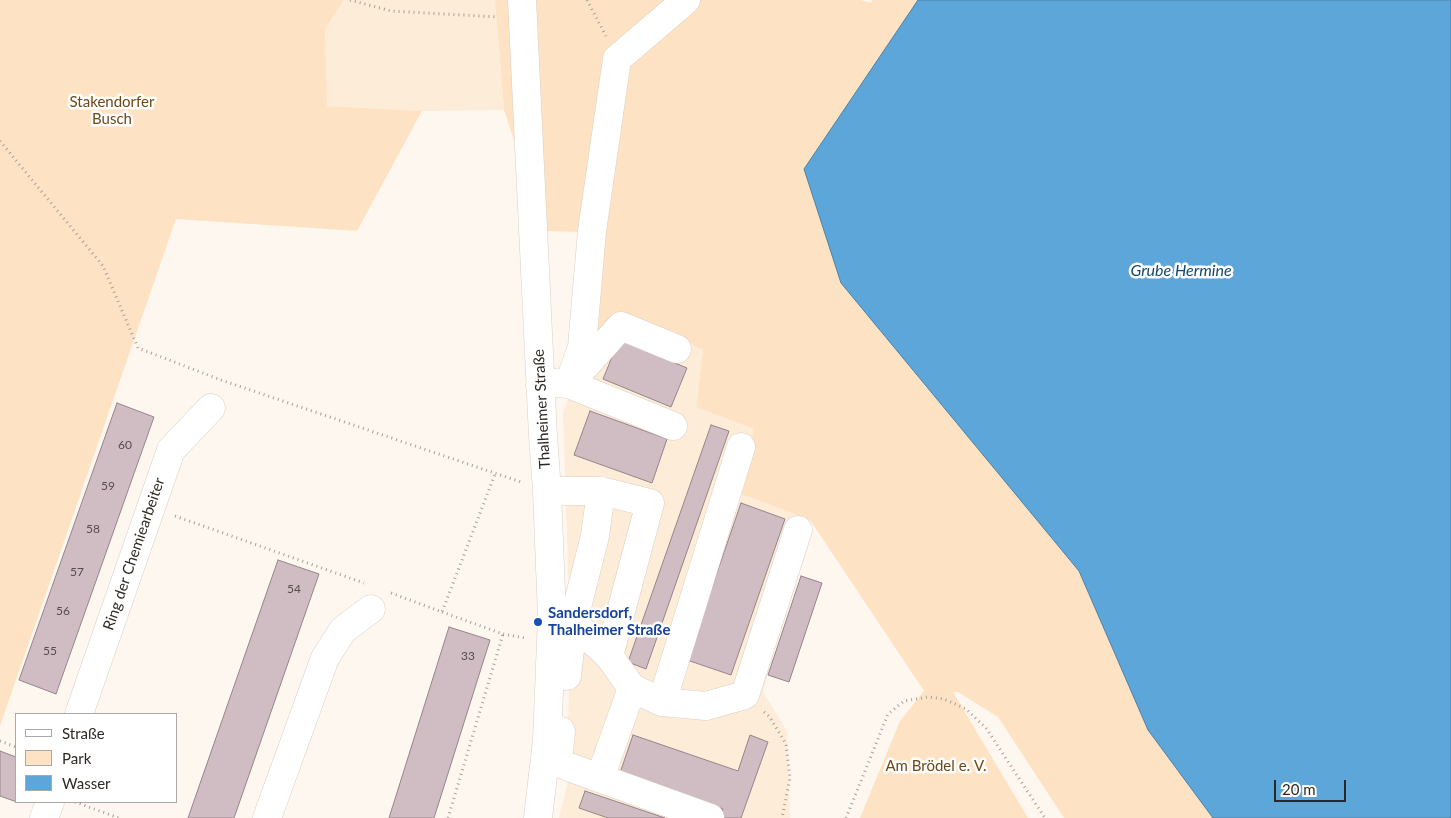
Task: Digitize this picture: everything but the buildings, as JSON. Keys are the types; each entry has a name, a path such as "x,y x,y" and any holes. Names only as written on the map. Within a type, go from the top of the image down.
{"street":[{"path":"569,384 582,347 592,231 617,59 686,0"},
{"name":"Thalheimer Straße","path":"522,9 540,386 559,628 538,818"},
{"path":"569,384 621,326 677,349"},
{"path":"540,386 554,383 569,384 674,426"},
{"name":"Ring der Chemiearbeiter","path":"79,713 171,450 212,408"},
{"path":"662,702 741,447"},
{"path":"547,491 601,491 650,503 609,656"},
{"path":"601,491 595,536 559,628 558,763 710,818"},
{"path":"559,628 609,656 632,688 662,702 706,706 745,695 798,530"},
{"path":"267,818 325,658 342,630 375,595"},
{"path":"600,778 632,688"},
{"path":"44,818 50,803"}],"path":[{"path":"350,0 391,11 522,9"},
{"path":"587,0 617,59"},
{"path":"0,141 103,266 138,348 221,380 547,491"},
{"path":"442,612 495,474"},
{"path":"150,507 375,595 442,612 503,634 559,628"},
{"path":"448,818 503,634"},
{"path":"745,695 769,716 786,744 790,778 782,818"},
{"path":"846,818 888,714 904,702 928,697 944,699 966,709 986,728 1045,818"},
{"path":"0,741 15,747"},
{"path":"78,803 119,818"}],"shaded area":[{"path":"344,0 495,0 504,110 422,111 326,106 325,30"},
{"path":"622,316 703,350 696,407 755,429 741,494 810,520 763,692 787,731 790,818 559,818 567,785 570,625 563,413 587,349"}],"green space":[{"name":"Stakendorfer Busch","path":"0,0 344,0 325,30 327,106 422,111 357,231 176,219 0,726"},
{"name":"Am Brödel e. V.","path":"495,0 861,0 871,3 872,0 918,0 804,169 841,283 1079,571 1148,730 1213,818 1064,818 998,717 958,692 953,692 1028,818 860,818 900,721 924,691 810,520 741,494 754,429 696,407 703,350 622,316 587,349 584,232 543,231 504,110"}],"water":[{"name":"Grube Hermine","path":"918,0 1451,0 1451,818 1213,818 1148,730 1079,571 841,283 804,169"}],"place":[{"name":"Sandersdorf, Thalheimer Straße","path":"538,622"}]}
